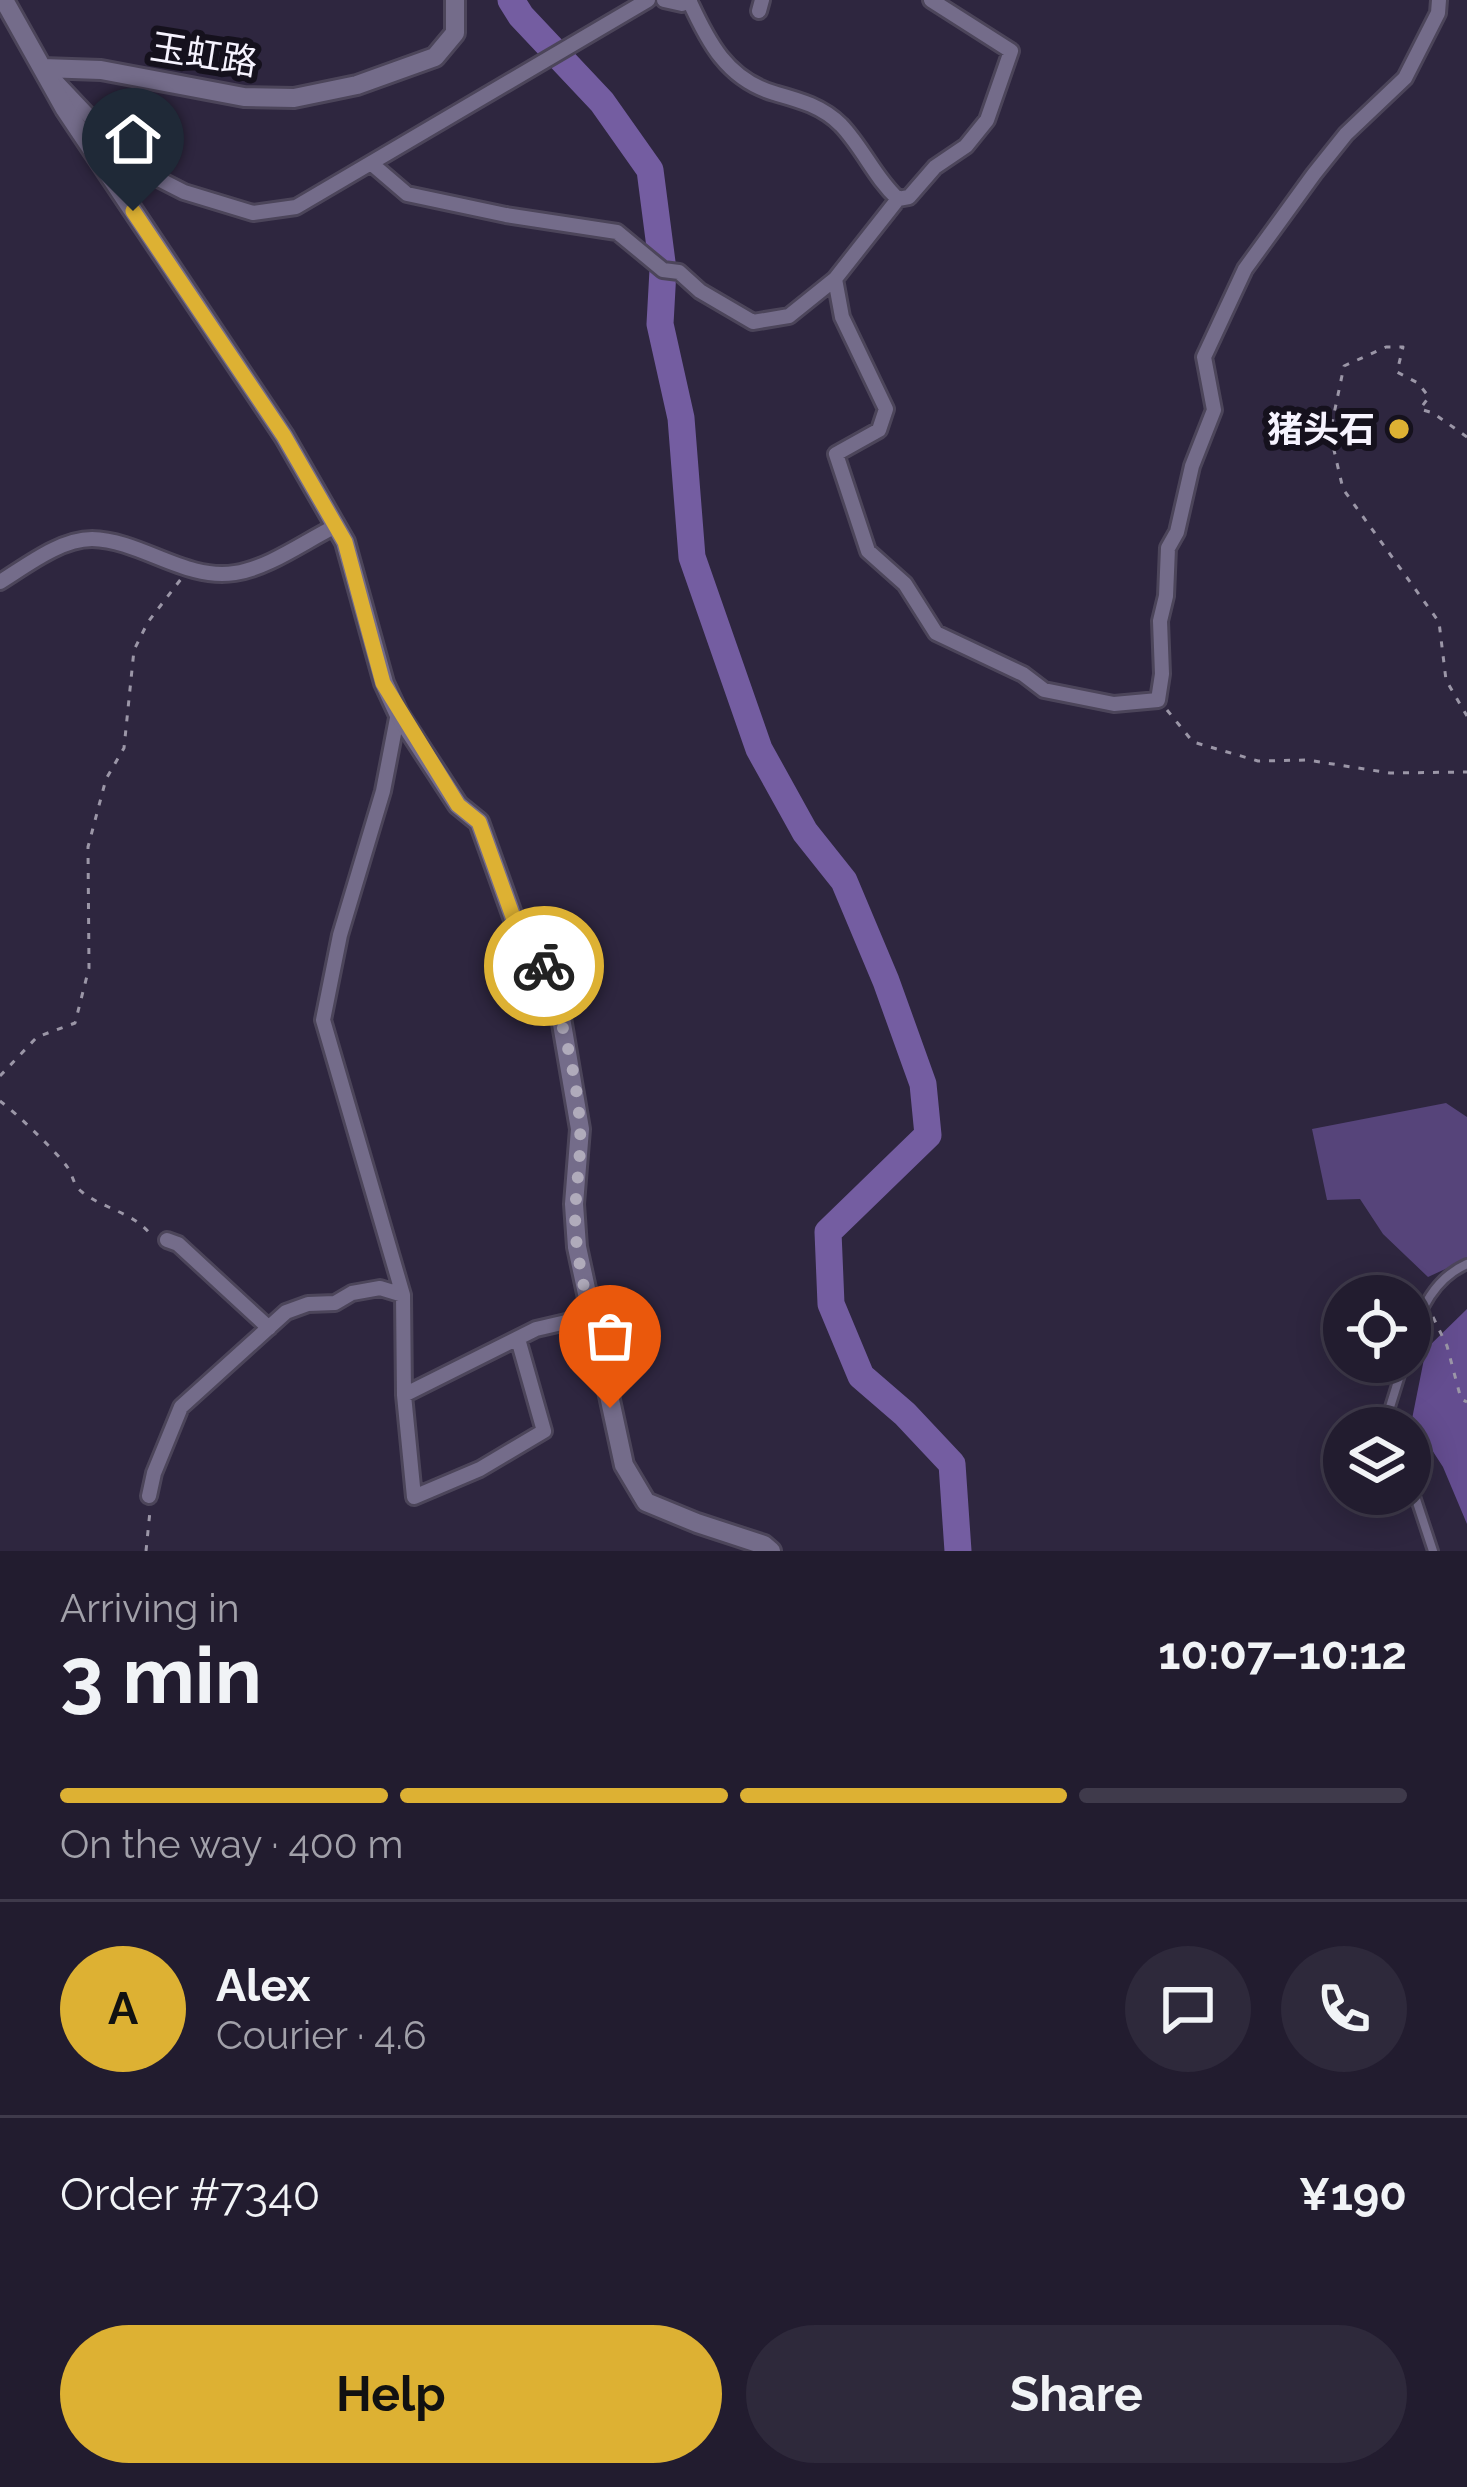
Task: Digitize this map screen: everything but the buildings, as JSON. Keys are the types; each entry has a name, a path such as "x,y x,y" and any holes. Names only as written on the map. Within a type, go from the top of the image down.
{"street":[{"path":"4,0 64,109 284,436 345,542 383,683 458,805 479,822 517,928 543,963 560,1012 580,1129 574,1204 577,1247 624,1465 646,1502 771,1551"},
{"path":"43,68 139,169 184,192 254,213 296,208 648,0"},
{"path":"664,0 682,4 689,0 704,34 726,65 745,81 802,100 842,126 885,188 898,199"},
{"path":"372,164 406,194 617,232 663,270 679,272 700,291 753,322 789,316 835,279 898,199 908,197 935,167 966,146 987,120 1011,51 931,0"},
{"path":"835,279 842,317 886,410 879,430 836,454 868,551 905,584 936,632 998,660 1044,690 1114,704 1158,700 1168,548 1214,410 1204,357 1245,269 1313,174 1346,134 1405,78 1438,13 1438,0"},
{"name":"玉虹路","path":"43,68 101,70 244,98 294,98 357,85 435,57 455,33 455,6"},
{"path":"0,582 44,555 92,539 199,570 238,573 336,526"},
{"path":"398,713 383,791 340,934 323,1020 403,1295 404,1395 414,1497 480,1468 544,1430 518,1339"},
{"path":"167,1240 178,1244 269,1328"},
{"path":"149,1496 181,1407 286,1312 380,1288 403,1295"},
{"path":"404,1395 536,1329 592,1316"}],"lane":[{"path":"1431,1295 1453,1270 1467,1264"},
{"path":"1421,1515 1433,1551"}],"path":[{"path":"1467,437 1420,409 1429,398 1418,383 1397,372 1403,347 1386,346 1344,366 1330,433 1343,489 1438,622 1446,680 1467,716"},
{"path":"0,1076 37,1037 75,1023 89,968 88,847 106,779 124,748 134,650 148,622 190,568"},
{"path":"1158,700 1193,742 1258,761 1307,760 1390,773 1467,772"},
{"path":"0,1101 69,1169 76,1187 146,1227 153,1238 167,1240"},
{"path":"1431,1317 1447,1346 1461,1399 1467,1402"},
{"path":"146,1551 149,1496"}],"shaded area":[{"path":"1446,1103 1467,1117 1467,1259 1426,1275 1383,1234 1360,1199 1327,1200 1312,1129"},
{"path":"1467,1309 1467,1524 1431,1448 1431,1407 1414,1407 1419,1383 1431,1383 1431,1344"}],"waterway":[{"path":"511,0 602,102 650,170 663,270 660,324 681,418 692,557 759,749 805,832 844,881 923,1084 928,1135 828,1232 831,1304 861,1376 952,1464 958,1551"}],"way so far":[{"path":"544,966 560,1012 576,1091 580,1129 574,1204 577,1247 610,1408"}],"place":[{"name":"猪头石","path":"1399,429"}],"route":[{"path":"133,211 284,436 345,542 383,683 458,805 479,822 517,928 544,966"}]}
